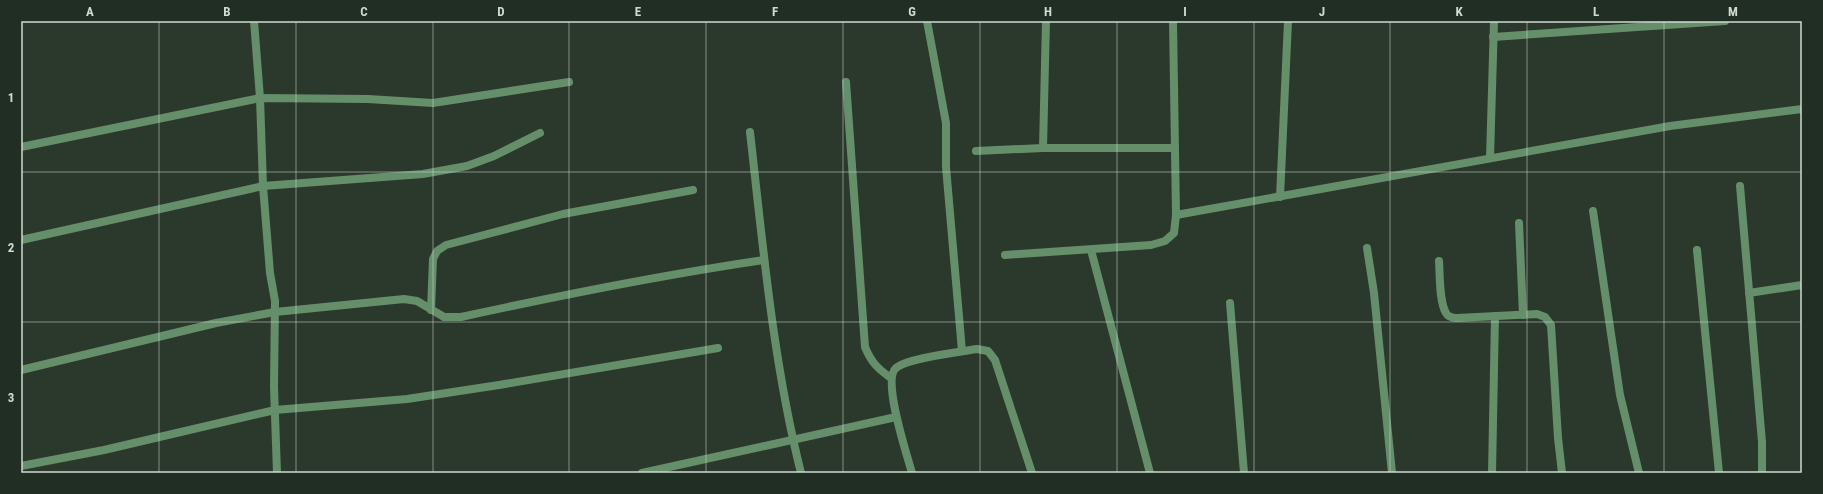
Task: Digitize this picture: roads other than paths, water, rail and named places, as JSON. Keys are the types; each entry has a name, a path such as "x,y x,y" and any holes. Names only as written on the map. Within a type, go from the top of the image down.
{"street":[{"path":"254,21 260,98 263,186 270,273 275,301 275,410 277,473"},
{"path":"927,21 946,123 946,167 962,351"},
{"path":"1043,148 1046,21"},
{"path":"1005,255 1151,245 1165,241 1174,233 1176,215 1173,21"},
{"path":"1280,197 1288,21"},
{"path":"1490,158 1494,21"},
{"path":"1493,38 1626,25 1725,21"},
{"path":"21,147 260,98 368,99 433,103 570,82"},
{"path":"846,82 865,347 869,358 876,368 892,378"},
{"path":"1176,215 1670,126 1802,109"},
{"path":"21,240 263,186 423,174 467,166 494,156 540,132"},
{"path":"750,132 764,260 778,357 792,440 801,473"},
{"path":"976,151 1043,148 1175,148"},
{"path":"1740,186 1762,442 1762,473"},
{"path":"431,310 433,259 437,251 446,245 563,214 693,190"},
{"path":"1593,211 1620,395 1639,473"},
{"path":"1519,223 1522,315"},
{"path":"1367,248 1375,308 1392,473"},
{"path":"1091,250 1150,473"},
{"path":"1697,250 1719,473"},
{"path":"21,370 216,323 275,312 404,299 417,301 444,317 461,317 584,290 699,269 764,260"},
{"path":"1439,261 1442,305 1450,317 1457,318 1537,314 1545,317 1551,326 1558,438 1562,473"},
{"path":"1749,293 1802,285"},
{"path":"1230,302 1244,473"},
{"path":"1492,473 1495,316"},
{"path":"21,466 104,450 275,410 407,399 718,348"},
{"path":"912,473 896,417 892,378 895,369 906,362 978,349 988,351 995,360 1032,473"},
{"path":"642,473 657,471 896,417"}]}
